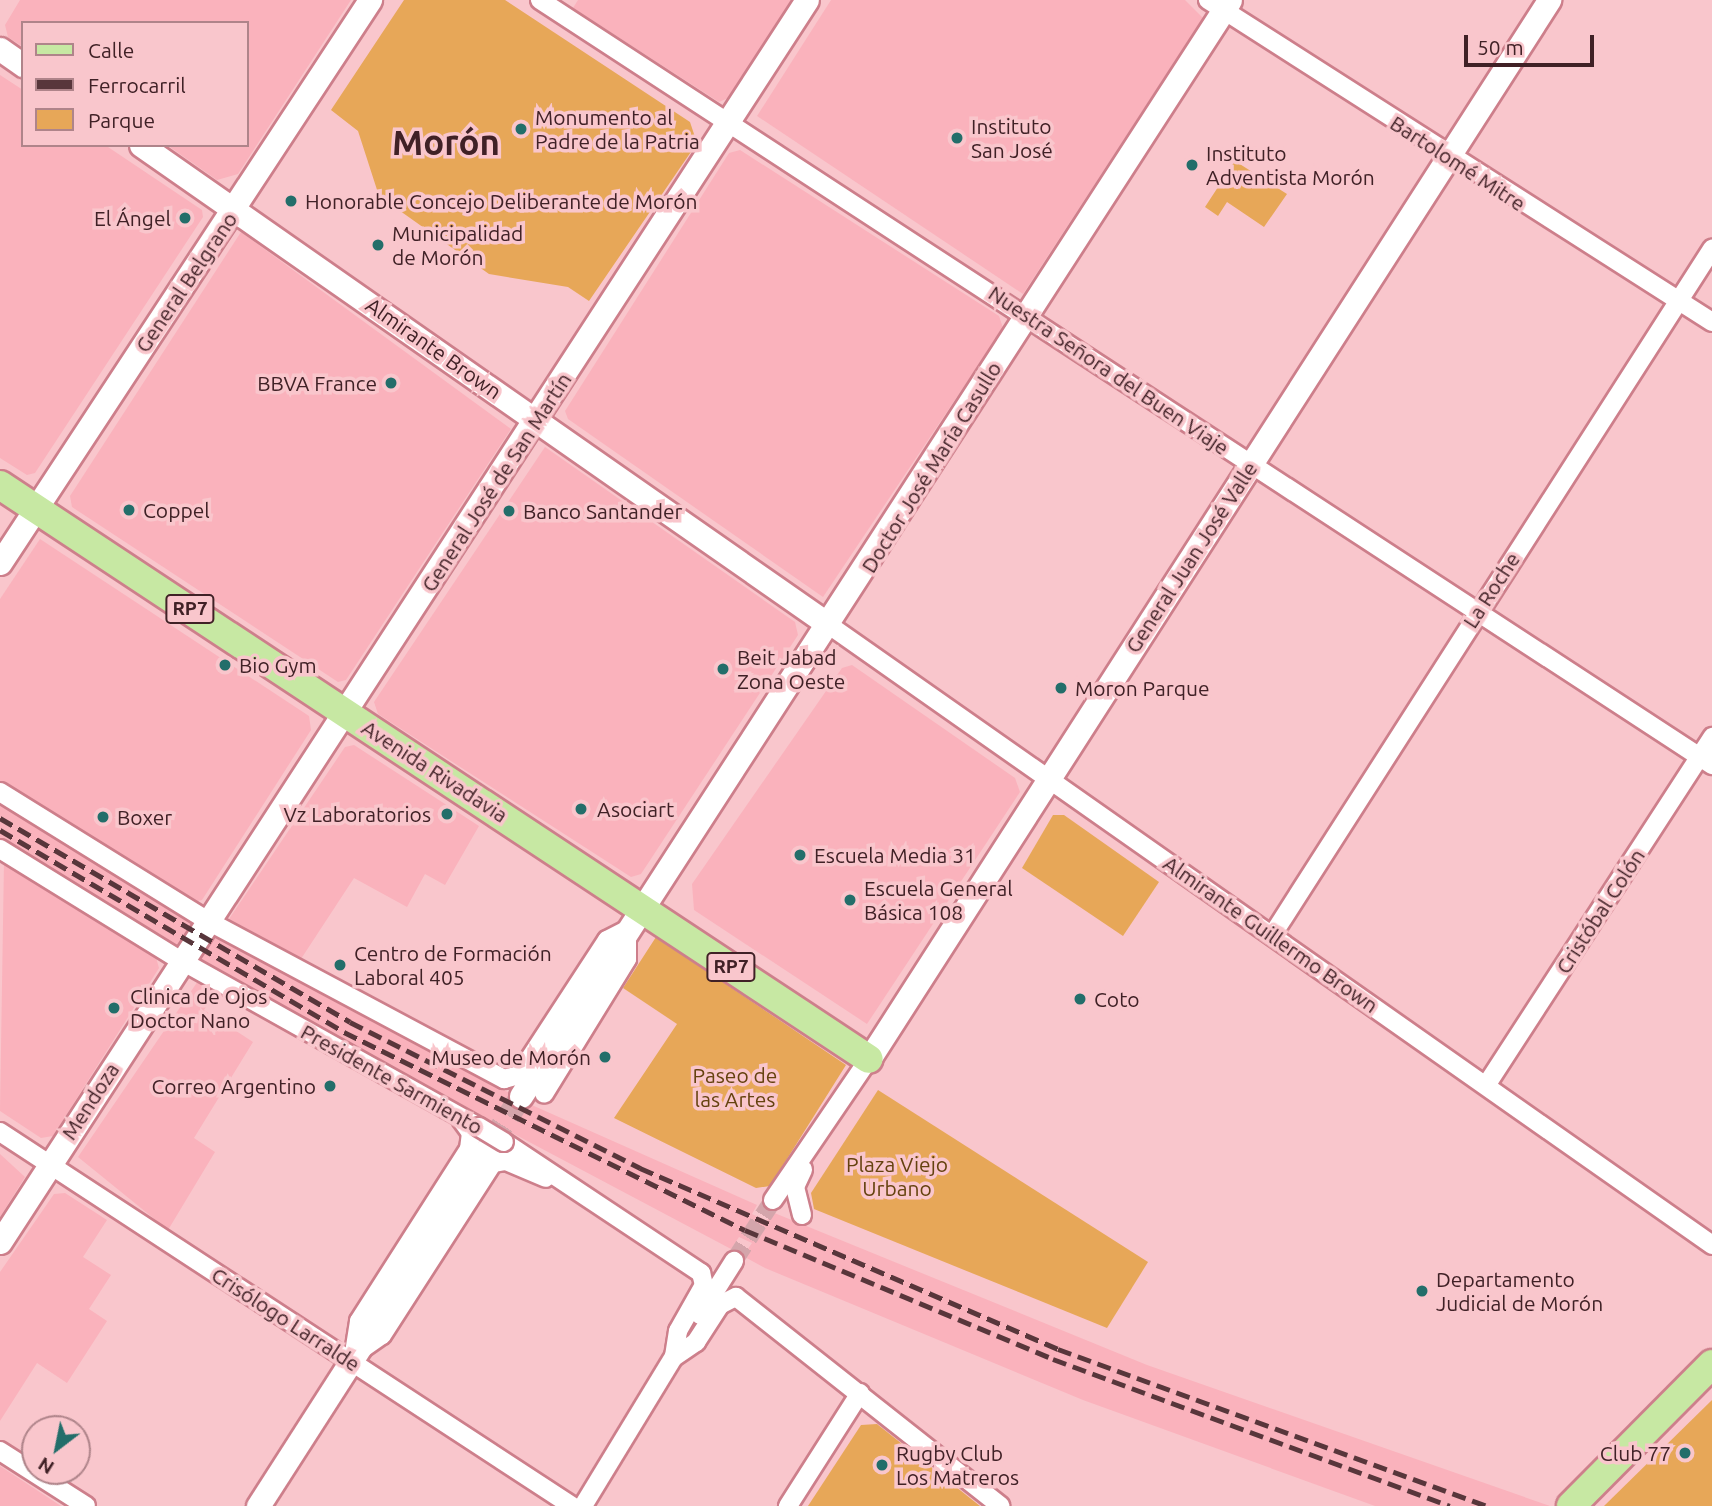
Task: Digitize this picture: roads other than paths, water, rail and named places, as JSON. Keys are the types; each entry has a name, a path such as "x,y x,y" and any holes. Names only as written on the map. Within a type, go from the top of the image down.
{"main road":[{"name":"Avenida Rivadavia","path":"0,485 344,711 635,919 869,1059"},
{"path":"1571,1506 1712,1364"}],"street":[{"name":"General Belgrano","path":"0,563 370,0"},
{"name":"Nuestra Señora del Buen Viaje","path":"540,0 1027,314 1250,465 1705,761"},
{"name":"General José de San Martín","path":"180,960 537,420 726,122 807,0"},
{"name":"General Juan José Valle","path":"773,1200 869,1059 1549,0"},
{"name":"Bartolomé Mitre","path":"1220,3 1447,157 1712,322"},
{"name":"Doctor José María Casullo","path":"526,1089 829,625 1027,314 1220,3"},
{"path":"0,49 21,64"},
{"name":"Almirante Brown","path":"144,147 829,625"},
{"name":"La Roche","path":"1273,934 1477,611 1712,249"},
{"name":"Almirante Guillermo Brown","path":"829,625 1487,1084 1712,1245"},
{"name":"Cristóbal Colón","path":"1487,1084 1705,761 1712,737"},
{"path":"0,792 208,920 526,1089"},
{"name":"Presidente Sarmiento","path":"0,849 180,960 459,1116 553,1175 703,1278 678,1331 674,1357"},
{"name":"Mendoza","path":"0,1242 180,960"},
{"name":"General Juan José Valle","path":"802,1216 794,1187 832,1125 832,1114"},
{"path":"352,1358 359,1321 469,1149 471,1133 459,1116"},
{"name":"Crisólogo Larralde","path":"0,1132 352,1358 572,1506"},
{"path":"258,1506 491,1138"},
{"path":"352,1358 382,1335 493,1163 506,1161 537,1177 553,1175"},
{"path":"583,1506 734,1261"},
{"path":"674,1357 696,1342 720,1306 736,1297 1001,1506"},
{"path":"788,1506 860,1393"},
{"path":"0,1451 86,1506"}],"tunnel":[{"path":"490,1144 521,1096"},
{"path":"734,1261 773,1200"}],"railway":[{"path":"0,818 350,1022 640,1168 1058,1349 1488,1506"},
{"path":"0,830 344,1032 745,1230 1053,1359 1450,1506"}],"place":[{"name":"Monumento al Padre de la Patria","path":"521,129"},
{"name":"Instituto San José","path":"957,138"},
{"name":"Instituto Adventista Morón","path":"1192,165"},
{"name":"Honorable Concejo Deliberante de Morón","path":"291,201"},
{"name":"El Ángel","path":"185,218"},
{"name":"Municipalidad de Morón","path":"378,245"},
{"name":"BBVA France","path":"391,383"},
{"name":"Coppel","path":"129,510"},
{"name":"Banco Santander","path":"509,511"},
{"name":"Bio Gym","path":"225,665"},
{"name":"Beit Jabad Zona Oeste","path":"723,669"},
{"name":"Moron Parque","path":"1061,688"},
{"name":"Asociart","path":"581,809"},
{"name":"Vz Laboratorios","path":"447,814"},
{"name":"Boxer","path":"103,817"},
{"name":"Escuela Media 31","path":"800,855"},
{"name":"Escuela General Básica 108","path":"850,900"},
{"name":"Centro de Formación Laboral 405","path":"340,965"},
{"name":"Coto","path":"1080,999"},
{"name":"Clinica de Ojos Doctor Nano","path":"114,1008"},
{"name":"Museo de Morón","path":"605,1057"},
{"name":"Correo Argentino","path":"330,1086"},
{"name":"Departamento Judicial de Morón","path":"1422,1291"},
{"name":"Club 77","path":"1685,1453"},
{"name":"Rugby Club Los Matreros","path":"882,1465"}],"district":[{"name":"Morón","path":"446,142"}],"park label":[{"name":"Paseo de las Artes","path":"735,1087"},
{"name":"Plaza Viejo Urbano","path":"897,1176"}]}
